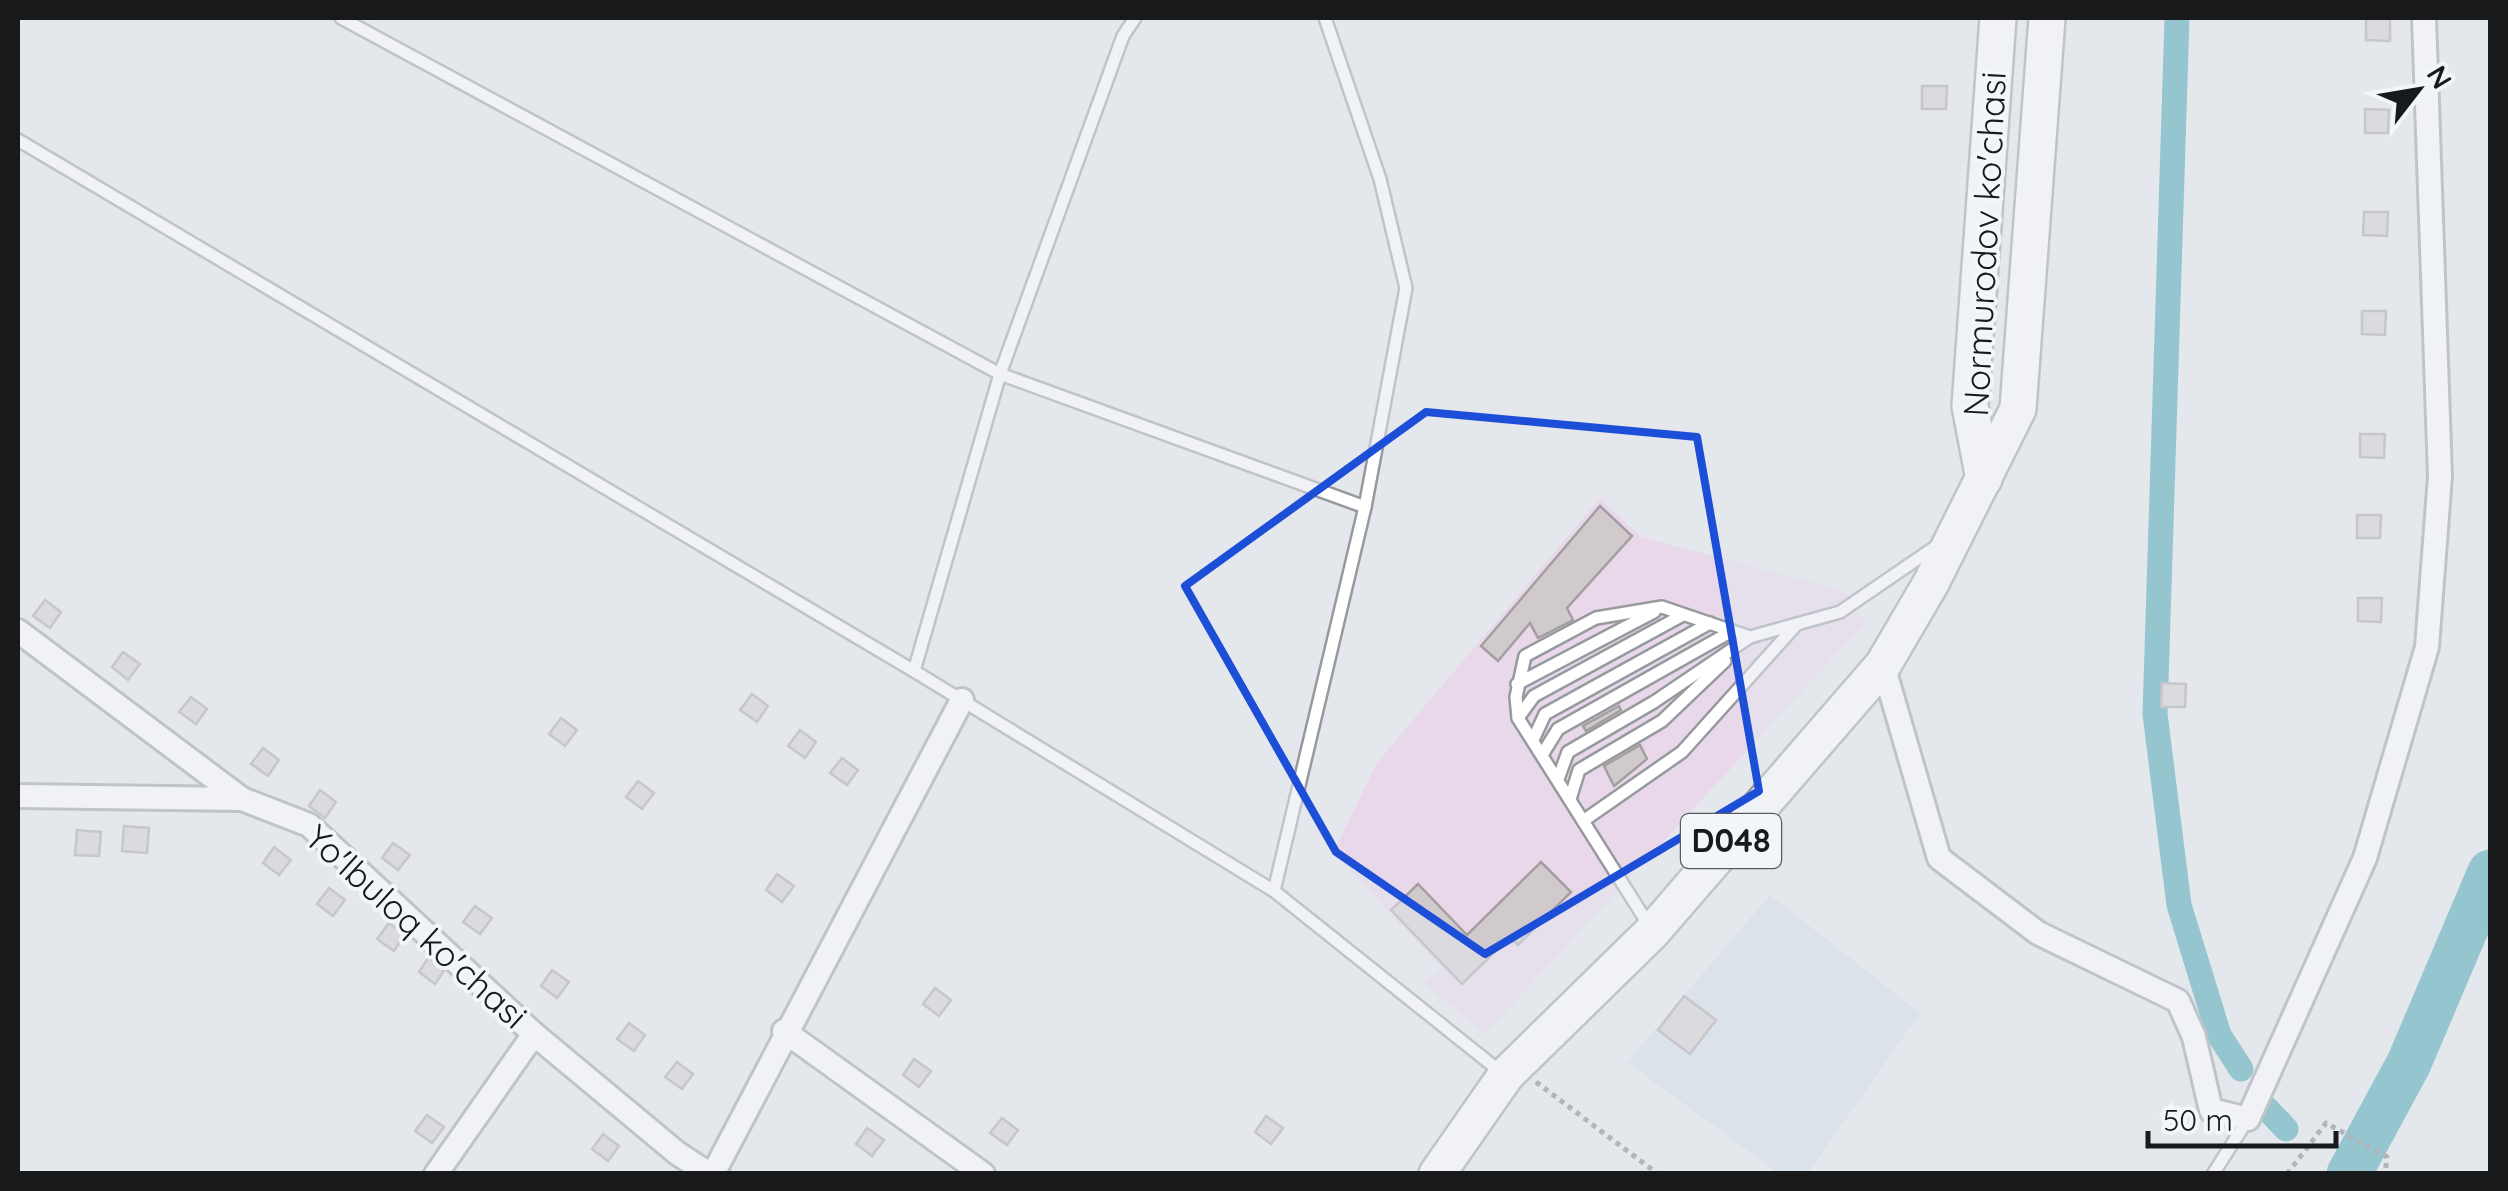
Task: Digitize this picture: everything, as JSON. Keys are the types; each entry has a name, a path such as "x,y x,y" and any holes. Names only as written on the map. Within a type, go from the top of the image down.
{"main road":[{"name":"Normurodov ko'chasi","path":"1984,479 1970,406 1998,18"},
{"name":"Normurodov ko'chasi","path":"1984,479 2018,409 2047,18"},
{"name":"D048","path":"1437,1174 1510,1071 1652,932 1883,665 1984,479"}],"street":[{"path":"1883,665 1939,858 2038,933 2178,1001 2194,1038 2211,1110 2248,1118 2365,858 2426,646 2440,476 2424,18"},
{"path":"18,632 242,799"},
{"path":"711,1174 962,700"},
{"name":"Yo'lbuloq ko'chasi","path":"18,796 242,799 310,825 534,1034 678,1153 711,1174"},
{"path":"784,1031 984,1174"},
{"path":"436,1174 534,1034"},
{"path":"663,1174 678,1153"}],"lane":[{"path":"342,18 1000,374 1364,506"},
{"path":"914,671 1000,374 1123,36 1134,18"},
{"path":"1274,892 1364,506 1406,288 1380,178 1325,18"},
{"path":"18,140 914,671 1274,892 1510,1071"},
{"path":"1558,780 1568,752 1654,702 1750,637 1840,612 1911,567 1962,525"},
{"path":"1652,932 1518,718 1517,684 1525,656 1596,618 1662,607 1750,637"},
{"path":"1517,684 1662,607"},
{"path":"1518,718 1534,696 1683,614"},
{"path":"1533,740 1545,714 1710,623"},
{"path":"1584,821 1682,752 1797,624"},
{"path":"1542,754 1558,729 1732,631"},
{"path":"1570,798 1579,770 1662,721 1750,637"},
{"path":"2213,1174 2248,1118"}],"path":[{"path":"1510,1071 1658,1174"},
{"path":"2287,1174 2326,1122 2387,1157 2384,1174"}],"highlighted area":[{"path":"1426,412 1697,437 1759,791 1485,954 1336,852 1185,586"}],"shaded area":[{"path":"1600,498 1641,537 1843,590 1866,622 1485,1034 1423,983 1441,969 1334,852 1376,764"},
{"path":"1770,895 1920,1013 1808,1173 1778,1173 1627,1062"}],"building":[{"path":"2366,18 2390,18 2390,41 2366,40"},
{"path":"1922,86 1947,86 1946,109 1922,109"},
{"path":"2365,109 2389,110 2388,133 2365,133"},
{"path":"2364,212 2388,212 2387,236 2363,235"},
{"path":"2362,311 2386,311 2385,335 2362,334"},
{"path":"2360,434 2385,434 2384,458 2360,457"},
{"path":"1600,506 1632,536 1567,608 1573,620 1538,638 1530,623 1498,661 1481,646"},
{"path":"2357,515 2381,515 2380,538 2357,538"},
{"path":"2358,598 2382,598 2381,622 2358,621"},
{"path":"45,600 61,612 50,628 33,616"},
{"path":"123,652 140,664 128,680 112,667"},
{"path":"2162,683 2186,684 2185,707 2161,707"},
{"path":"752,694 768,706 757,722 740,710"},
{"path":"191,697 207,709 196,724 179,712"},
{"path":"1619,706 1621,710 1586,731 1583,726"},
{"path":"561,718 577,730 565,746 549,734"},
{"path":"800,730 816,742 805,758 788,746"},
{"path":"1640,745 1647,759 1614,786 1604,766"},
{"path":"263,748 279,760 268,776 251,764"},
{"path":"842,758 858,770 847,785 830,773"},
{"path":"638,781 654,793 642,809 626,797"},
{"path":"320,790 336,802 325,818 309,806"},
{"path":"124,826 149,828 147,853 122,851"},
{"path":"77,830 101,832 99,856 75,855"},
{"path":"393,843 410,855 398,870 382,858"},
{"path":"274,847 291,860 279,875 263,863"},
{"path":"1541,862 1571,892 1518,945 1510,937 1462,984 1391,910 1418,884 1467,935"},
{"path":"777,874 794,886 782,902 766,890"},
{"path":"329,888 345,900 333,916 317,904"},
{"path":"475,906 492,918 480,934 463,922"},
{"path":"389,923 405,935 394,951 377,939"},
{"path":"429,957 444,971 435,984 419,972"},
{"path":"552,970 569,982 557,998 541,986"},
{"path":"935,988 951,1000 939,1016 923,1004"},
{"path":"1684,996 1716,1020 1690,1054 1658,1030"},
{"path":"629,1023 645,1035 634,1051 617,1039"},
{"path":"914,1059 931,1071 919,1087 903,1075"},
{"path":"677,1062 693,1074 682,1089 665,1077"},
{"path":"427,1115 444,1127 432,1143 415,1131"},
{"path":"1266,1116 1283,1128 1271,1144 1255,1132"},
{"path":"1002,1118 1018,1130 1007,1145 990,1133"},
{"path":"867,1128 884,1140 872,1156 856,1144"},
{"path":"603,1134 619,1146 608,1161 592,1149"}],"waterway":[{"path":"2177,18 2155,714 2179,905 2219,1035 2241,1069"},
{"path":"2349,1174 2409,1063 2490,872"},
{"path":"2266,1108 2286,1129"}]}
